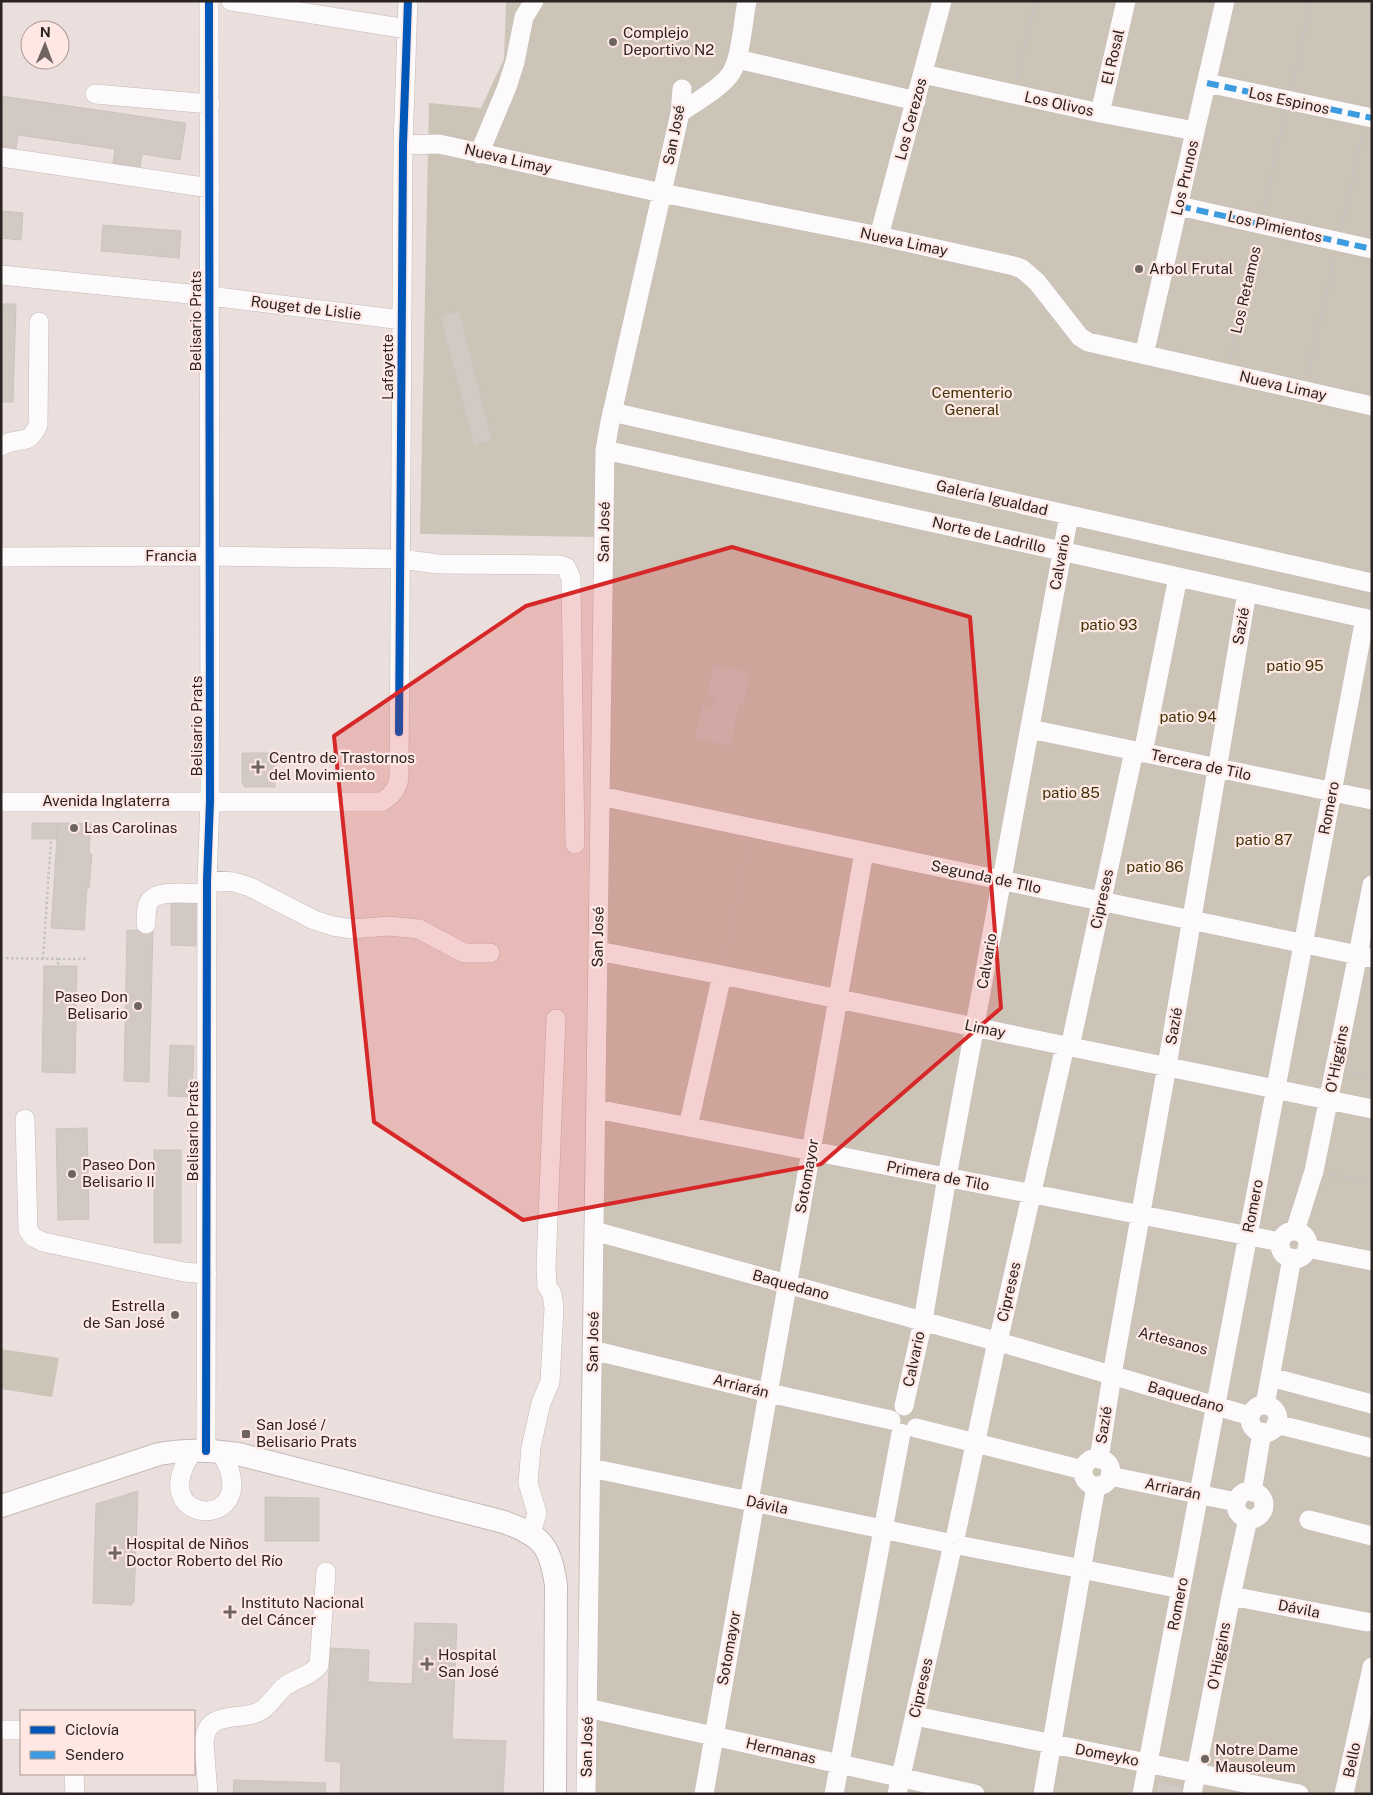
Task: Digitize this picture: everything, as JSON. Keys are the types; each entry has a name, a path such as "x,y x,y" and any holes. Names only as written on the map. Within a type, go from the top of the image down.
{"main road":[{"name":"San José","path":"1,1506 159,1454 207,1451 238,1454 504,1522 531,1533 538,1539 547,1553 556,1585 555,1794"}],"street":[{"name":"Belisario Prats","path":"207,1451 207,887 210,801 209,1"},
{"path":"231,1 407,29"},
{"name":"Lafayette","path":"399,732 403,145 408,1"},
{"path":"479,154 508,87 524,16 534,1"},
{"path":"680,113 729,76 737,59 747,1"},
{"name":"Los Cerezos","path":"880,236 942,1"},
{"name":"El Rosal","path":"1100,113 1126,1"},
{"name":"Los Prunos","path":"1144,355 1225,1"},
{"path":"737,59 916,101"},
{"name":"Los Olivos","path":"923,74 1100,113 1195,131"},
{"name":"Los Espinos","path":"1207,83 1372,118"},
{"name":"San José","path":"586,1794 605,450 680,113 682,89"},
{"path":"95,94 210,104"},
{"name":"Nueva Limay","path":"403,145 439,144 662,193 880,236 1022,269 1037,282 1080,337 1088,342 1372,406"},
{"path":"1,156 210,188"},
{"name":"Los Pimientos","path":"1179,206 1372,249"},
{"name":"Rouget de Lislie","path":"1,275 210,296 402,320"},
{"path":"1,446 7,443 29,440 38,425 40,322"},
{"name":"Galería Igualdad","path":"612,412 1372,583"},
{"name":"Norte de Ladrillo","path":"605,450 1368,619"},
{"name":"Calvario","path":"904,1406 923,1321 947,1178 1069,515"},
{"name":"Francia","path":"1,557 210,556 400,559 438,564 560,565 566,567 570,572 571,588 575,844"},
{"name":"Cipreses","path":"899,1785 954,1544 997,1342 1178,577"},
{"name":"Sazié","path":"1099,1459 1247,592"},
{"name":"Romero","path":"1142,1794 1332,792 1368,619"},
{"name":"Tercera de Tilo","path":"1030,729 1372,800"},
{"name":"Avenida Inglaterra","path":"1,802 381,802 389,797 397,788 399,779 399,732"},
{"name":"Segunda de TIlo","path":"600,796 1365,957"},
{"name":"Sotomayor","path":"704,1794 769,1393 864,852"},
{"path":"146,924 148,905 152,898 157,895 234,882 250,887 314,920 333,926 352,929 389,926 419,928 464,953 490,953"},
{"name":"O'Higgins","path":"1296,1231 1314,1171 1334,1069 1365,957 1372,885"},
{"name":"Limay","path":"598,951 722,974 1372,1109"},
{"path":"688,1127 722,974"},
{"path":"531,1533 537,1513 528,1483 531,1447 541,1404 550,1382 554,1308 552,1294 547,1286 546,1267 556,1019"},
{"name":"Primera de Tilo","path":"596,1109 1280,1242"},
{"path":"25,1119 28,1230 32,1237 43,1242 184,1272 207,1274"},
{"name":"Baquedano","path":"594,1231 923,1321 1250,1416"},
{"path":"1265,1405 1300,1253 1308,1243 1304,1235 1296,1231 1287,1232 1280,1242 1284,1255 1300,1253 1372,1261"},
{"name":"Arriarán","path":"592,1350 1083,1470"},
{"path":"1270,1377 1372,1404"},
{"path":"1252,1492 1269,1428 1278,1419 1274,1410 1265,1405 1256,1407 1250,1416 1252,1427 1269,1428 1372,1448"},
{"path":"834,1794 902,1427 895,1410 904,1406 914,1409 917,1413 918,1423 902,1427"},
{"path":"1044,1794 1081,1569 1103,1481 1111,1472 1107,1463 1099,1459 1091,1460 1083,1470 1087,1483 1103,1481"},
{"name":"Dávila","path":"591,1468 954,1544 1181,1589"},
{"name":"Arriarán","path":"1103,1481 1199,1494 1236,1502"},
{"path":"1252,1492 1261,1497 1264,1507 1259,1516 1248,1519 1238,1513 1236,1502 1242,1494 1252,1492"},
{"name":"O'Higgins","path":"1192,1794 1248,1519"},
{"path":"1309,1520 1372,1536"},
{"path":"208,1794 204,1743 205,1734 210,1726 226,1717 244,1716 263,1710 284,1688 310,1674 319,1665 326,1572"},
{"name":"Dávila","path":"1231,1596 1370,1624"},
{"name":"Bello","path":"1344,1794 1372,1667"},
{"name":"Hermanas","path":"587,1708 840,1764 899,1785 963,1792"},
{"name":"Domeyko","path":"915,1716 1196,1773 1250,1789 1299,1794"},
{"path":"1,1730 20,1730"},
{"path":"74,1775 75,1794"}],"path":[{"path":"1013,94 1036,1"},
{"path":"722,974 751,828"},
{"path":"43,958 52,840"},
{"path":"1,958 87,959"},
{"path":"58,959 58,966"},
{"path":"1334,1069 1372,1077"},
{"path":"1314,1171 1372,1183"}],"highlighted area":[{"path":"732,547 970,617 1001,1008 821,1164 523,1220 374,1122 334,736 526,606"}],"green space":[{"name":"Cementerio General","path":"506,1 1372,1 1372,1794 577,1794 579,1516 595,537 420,534 429,103 481,108 504,59"},
{"path":"1,1349 59,1358 52,1397 1,1389"}],"building":[{"path":"1,96 186,123 180,160 142,154 140,167 113,163 115,149 18,135 16,149 1,147"},
{"path":"1,211 23,213 21,240 1,238"},
{"path":"103,225 181,231 179,258 101,251"},
{"path":"1,304 16,304 13,402 1,402"},
{"path":"459,311 492,440 474,445 440,316"},
{"path":"713,665 750,672 744,706 739,705 731,746 695,739 702,705 714,707 715,699 707,697"},
{"name":"Centro de Trastornos del Movimiento","path":"242,753 274,753 275,787 245,787 242,782"},
{"path":"32,823 58,823 57,839 32,839"},
{"path":"58,823 91,824 89,854 92,854 84,930 51,928"},
{"path":"171,896 196,896 196,946 171,945"},
{"name":"Paseo Don Belisario","path":"127,930 153,931 149,1082 124,1081"},
{"path":"44,966 77,966 75,1073 42,1072"},
{"path":"170,1045 194,1046 192,1097 168,1096"},
{"name":"Paseo Don Belisario II","path":"87,1128 89,1219 58,1220 56,1129"},
{"name":"Paseo Don Belisario II","path":"154,1150 181,1150 181,1243 154,1243"},
{"name":"Hospital de Niños Doctor Roberto del Río","path":"138,1491 134,1602 132,1602 132,1605 93,1603 96,1504"},
{"path":"265,1497 319,1498 319,1541 265,1541"},
{"path":"415,1623 457,1624 452,1739 506,1741 503,1794 340,1794 341,1762 325,1761 330,1648 369,1650 368,1682 412,1684"},
{"path":"234,1780 326,1783 325,1794 233,1794"},
{"path":"1159,1782 1182,1787 1181,1794 1156,1794"}],"marked path":[{"path":"1207,83 1372,118"},
{"path":"1179,206 1372,249"}],"cycle path":[{"path":"206,1451 207,880 210,801 209,1"},
{"path":"399,732 403,145 408,1"}],"place":[{"name":"Complejo Deportivo N2","path":"613,42"},
{"name":"Arbol Frutal","path":"1139,269"},
{"name":"Centro de Trastornos del Movimiento","path":"258,767"},
{"name":"Las Carolinas","path":"74,828"},
{"name":"Paseo Don Belisario","path":"138,1006"},
{"name":"Paseo Don Belisario II","path":"72,1174"},
{"name":"Estrella de San José","path":"175,1315"},
{"name":"San José / Belisario Prats","path":"246,1434"},
{"name":"Hospital de Niños Doctor Roberto del Río","path":"115,1553"},
{"name":"Instituto Nacional del Cáncer","path":"230,1612"},
{"name":"Hospital San José","path":"427,1664"},
{"name":"Notre Dame Mausoleum","path":"1205,1759"}],"park label":[{"name":"patio 93","path":"1109,625"},
{"name":"patio 95","path":"1295,666"},
{"name":"patio 94","path":"1188,717"},
{"name":"patio 85","path":"1071,793"},
{"name":"patio 87","path":"1264,840"},
{"name":"patio 86","path":"1155,867"}]}
